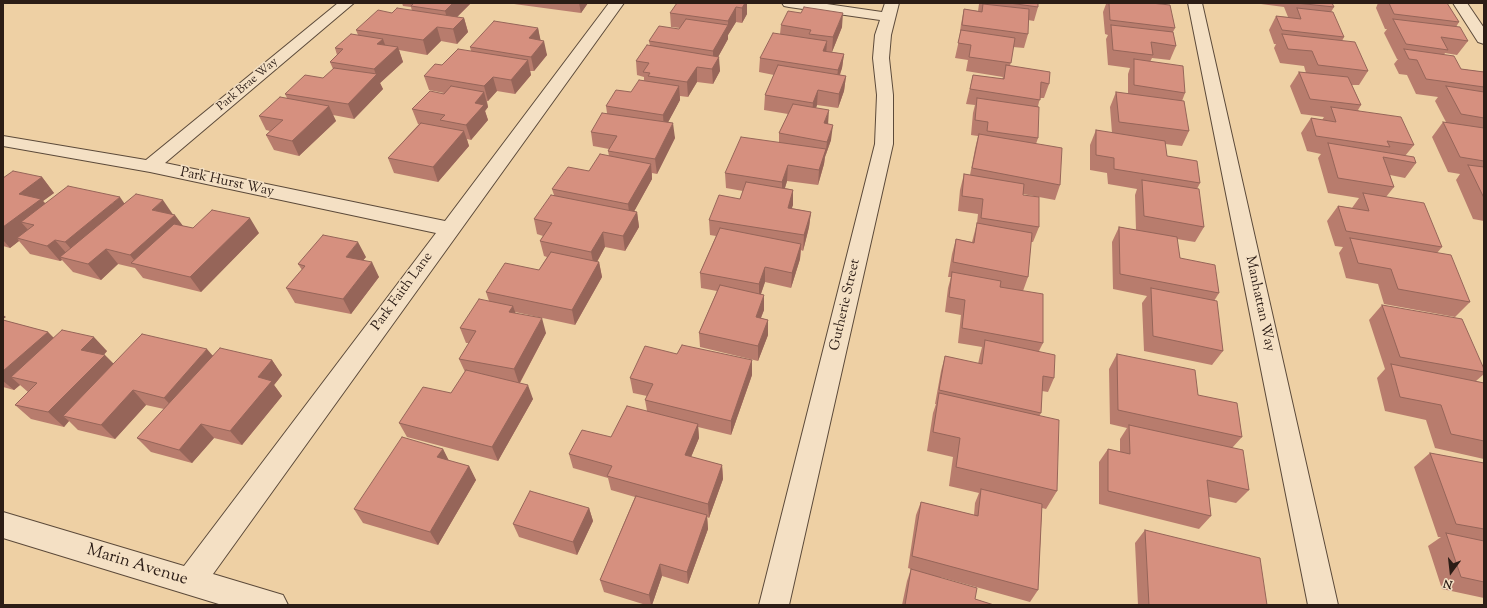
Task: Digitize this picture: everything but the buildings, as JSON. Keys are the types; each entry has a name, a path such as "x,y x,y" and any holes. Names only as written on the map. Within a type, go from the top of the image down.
{"street":[{"name":"Park Brae Way","path":"150,166 347,3"},
{"name":"Park Faith Lane","path":"190,582 617,3"},
{"path":"789,3 890,10"},
{"name":"Manhattan Way","path":"1195,3 1323,605"},
{"path":"1460,3 1484,40"},
{"name":"Gutherie Street","path":"774,605 884,144 885,94 882,58 883,35 890,10"},
{"name":"Park Hurst Way","path":"3,141 150,166 450,229"},
{"name":"Marin Avenue","path":"3,525 190,582 272,605"}]}
